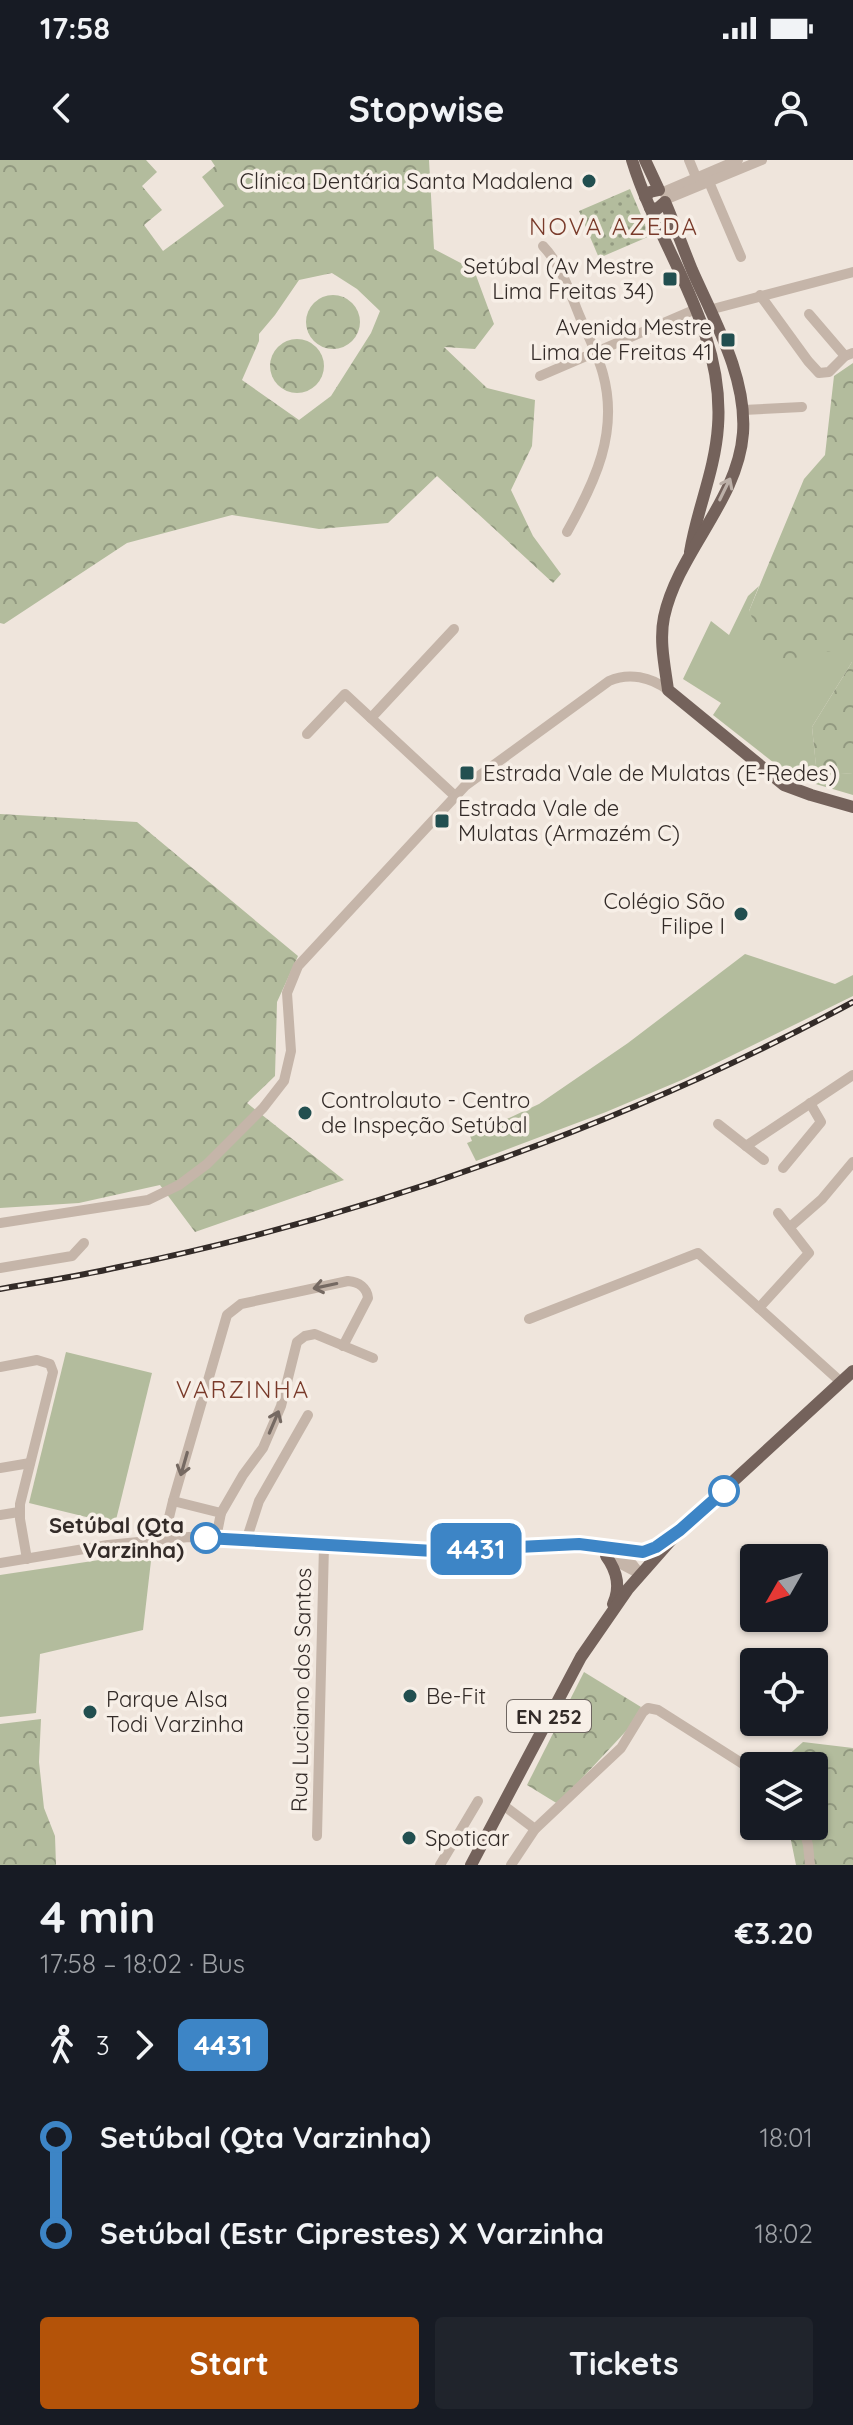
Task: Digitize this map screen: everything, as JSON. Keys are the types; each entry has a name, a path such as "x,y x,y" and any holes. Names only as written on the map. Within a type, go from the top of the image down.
{"main road":[{"path":"632,160 648,202 738,383 743,410 743,427 732,476 689,558 664,617 662,639 668,690 784,785 853,807"},
{"path":"645,160 663,196 703,310 718,397 718,425 707,493 689,558"},
{"path":"648,202 650,192 663,196"},
{"path":"718,397 730,402 740,394"},
{"path":"718,425 730,419 743,427"},
{"name":"EN 252","path":"471,1865 581,1657 640,1574 680,1530 853,1371"},
{"path":"609,1615 618,1594 618,1580 610,1552 649,1551 680,1530"}],"street":[{"path":"689,160 696,177"},
{"path":"663,196 696,177 738,160"},
{"path":"663,196 709,182 762,160"},
{"path":"709,182 741,257"},
{"path":"543,246 558,265 595,353 606,389 607,439 594,481 567,532"},
{"path":"540,376 703,310 853,272"},
{"path":"760,295 808,361 819,373 829,372 849,355 809,314"},
{"path":"743,410 802,407"},
{"path":"371,718 454,629"},
{"path":"0,1223 148,1200 179,1185 207,1164 263,1108 284,1081 291,1051 287,993 298,966 455,796 477,774 609,681 619,677 653,678 668,690"},
{"path":"307,734 345,694 455,796"},
{"path":"746,1146 853,1075"},
{"path":"783,1168 821,1123 810,1103"},
{"path":"718,1124 764,1160"},
{"path":"790,1227 822,1199 853,1162"},
{"path":"759,1308 808,1256 808,1249 778,1213"},
{"path":"0,1268 72,1256 84,1243"},
{"path":"529,1319 698,1253 841,1382"},
{"path":"164,1538 227,1315 232,1309 241,1304 355,1282 364,1289 368,1298 343,1346"},
{"path":"216,1538 221,1513 263,1448 281,1406 297,1342 315,1334 373,1358"},
{"path":"0,1367 42,1360 53,1372 19,1512 27,1559"},
{"path":"246,1541 259,1501 308,1415"},
{"path":"0,1468 30,1463"},
{"path":"173,1501 221,1513"},
{"path":"0,1515 19,1512"},
{"path":"0,1563 164,1538 216,1538 434,1551 579,1544 627,1557 640,1574"},
{"name":"Rua Luciano dos Santos","path":"317,1836 324,1545"},
{"path":"511,1865 535,1829 621,1748 648,1708 658,1710 740,1762"},
{"path":"440,1865 478,1801"},
{"path":"503,1805 535,1829"},
{"path":"807,1840 810,1865"}],"green space":[{"path":"0,160 146,160 157,172 142,186 162,210 144,225 163,251 224,206 202,177 215,166 211,160 429,160 434,249 474,270 494,324 475,349 444,347 487,388 535,400 532,446 511,490 533,536 561,574 553,583 437,476 388,523 319,529 232,515 127,543 4,624 0,623","holes":["332,273 357,289 380,311 371,333 331,396 299,420 242,380 259,341 259,334 299,280"]},
{"path":"630,189 650,236 599,258 579,211"},
{"path":"333,295 352,303 360,322 352,341 333,349 314,341 306,322 314,303"},
{"path":"297,339 316,347 324,366 316,385 297,393 278,385 270,366 278,347"},
{"path":"853,363 853,773 817,776 812,727 852,662 852,647 773,662 749,611 804,479 825,455 834,376"},
{"path":"759,586 749,611 852,647 852,662 812,727 817,775 853,773 853,795 792,777 713,715 721,703 683,679 711,621 729,635 748,596"},
{"path":"0,814 137,822 298,956 277,1002 275,1076 247,1103 344,1180 195,1232 160,1185 79,1203 0,1208"},
{"path":"745,954 835,984 853,975 853,996 684,1079 476,1161 467,1143 472,1141 470,1136 539,1104 628,1043"},
{"path":"66,1352 152,1373 115,1524 29,1503"},
{"path":"152,1552 143,1630 40,1654 36,1713 0,1717 0,1575"},
{"path":"584,1672 641,1707 627,1730 558,1804 527,1785"},
{"path":"41,1719 39,1762 44,1808 55,1836 56,1865 0,1865 0,1724"},
{"path":"803,1742 853,1748 853,1865 796,1865 791,1840 828,1840 828,1752 792,1752"}],"railway":[{"path":"0,1289 212,1246 401,1193 495,1161 679,1087 853,1002"}],"bus line":[{"name":"4431","path":"206,1538 434,1551 579,1544 643,1552 680,1530 724,1491"}],"place":[{"name":"Clínica Dentária Santa Madalena","path":"589,181"},
{"name":"Setúbal (Av Mestre Lima Freitas 34)","path":"670,279"},
{"name":"Avenida Mestre Lima de Freitas 41","path":"728,340"},
{"name":"Estrada Vale de Mulatas (E-Redes)","path":"467,773"},
{"name":"Estrada Vale de Mulatas (Armazém C)","path":"442,821"},
{"name":"Colégio São Filipe I","path":"741,914"},
{"name":"Controlauto - Centro de Inspeção Setúbal","path":"305,1113"},
{"name":"Setúbal (Qta Varzinha)","path":"206,1538"},
{"name":"Be-Fit","path":"410,1696"},
{"name":"Parque Alsa Todi Varzinha","path":"90,1712"},
{"name":"Spoticar","path":"409,1838"}],"district":[{"name":"NOVA AZEDA","path":"614,226"},
{"name":"VARZINHA","path":"243,1389"}]}
